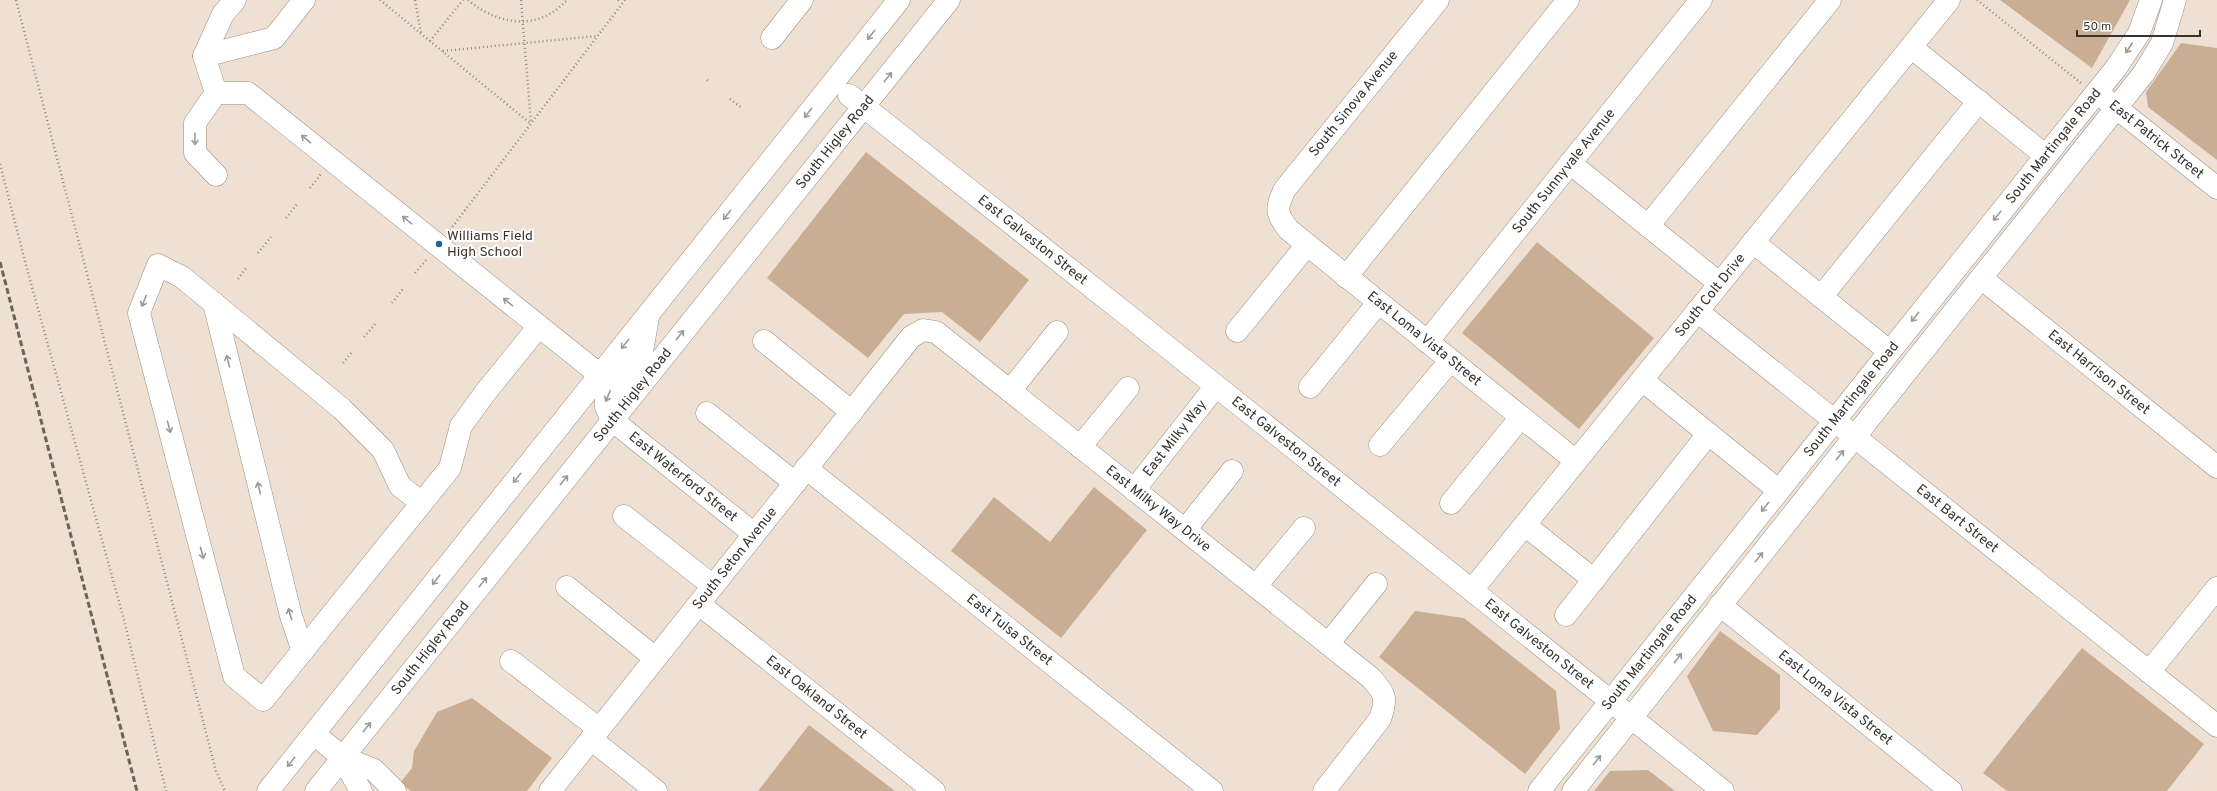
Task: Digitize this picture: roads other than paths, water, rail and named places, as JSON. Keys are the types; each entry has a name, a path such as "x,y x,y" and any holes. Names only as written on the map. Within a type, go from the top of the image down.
{"street":[{"path":"216,93 204,56 223,14 235,0"},
{"path":"204,56 274,38 304,0"},
{"path":"772,38 802,0"},
{"path":"268,791 899,0"},
{"name":"South Higley Road","path":"316,791 612,420 856,101 949,0"},
{"name":"South Sinova Avenue","path":"1278,212 1279,204 1285,189 1438,0"},
{"path":"1346,277 1568,0"},
{"path":"1648,226 1830,0"},
{"name":"South Colt Drive","path":"1472,590 1949,0"},
{"name":"South Martingale Road","path":"1539,791 2046,156 2087,91 2116,68 2139,32 2151,0"},
{"name":"South Martingale Road","path":"1573,791 2144,73 2162,43 2176,0"},
{"name":"South Sunnyvale Avenue","path":"1427,342 1570,163 1690,4"},
{"path":"1911,47 2046,156"},
{"name":"East Patrick Street","path":"2087,91 2116,107 2217,188"},
{"path":"216,93 195,123 195,153 216,175"},
{"path":"216,93 248,93 600,375"},
{"name":"East Galveston Street","path":"856,101 1632,717 1723,791"},
{"path":"1821,297 1979,102"},
{"path":"1570,163 1719,283"},
{"name":"East Loma Vista Street","path":"1278,212 1289,230 1576,461"},
{"path":"1752,242 1889,351"},
{"path":"1237,331 1307,245"},
{"path":"422,502 400,486 383,450 342,408 182,277 158,265 139,313 234,676 263,700 450,468 461,426 485,393 539,326"},
{"name":"East Harrison Street","path":"1981,278 2217,467"},
{"path":"214,303 291,616 303,651"},
{"path":"1310,387 1378,303"},
{"name":"East Bart Street","path":"1697,311 2217,726"},
{"path":"612,420 606,407 606,398 642,351 649,313"},
{"name":"East Milky Way Drive","path":"923,330 936,332 1371,678 1382,690 1385,698 1380,720 1324,791"},
{"name":"South Seton Avenue","path":"550,791 911,337 923,330"},
{"path":"1010,391 1056,332"},
{"path":"764,341 852,412"},
{"path":"1380,446 1450,361"},
{"path":"1642,380 1778,490"},
{"name":"East Milky Way","path":"1134,490 1216,386"},
{"path":"1080,447 1128,388"},
{"name":"East Tulsa Street","path":"707,413 801,476 1212,791"},
{"path":"1450,503 1521,417"},
{"name":"East Waterford Street","path":"612,420 754,534"},
{"path":"1566,615 1708,434"},
{"path":"1185,530 1232,471"},
{"path":"624,516 713,586"},
{"path":"1525,525 1594,580"},
{"path":"1256,586 1304,528"},
{"path":"1328,644 1376,584"},
{"path":"567,587 655,658"},
{"path":"2149,672 2217,588"},
{"name":"East Oakland Street","path":"699,604 934,791"},
{"name":"East Loma Vista Street","path":"1720,605 1951,791"},
{"path":"511,661 595,734 656,791"},
{"path":"314,734 342,758 361,791"},
{"path":"342,758 374,770 394,791"}],"railway":[{"path":"0,262 137,791"}],"place":[{"name":"Williams Field High School","path":"439,244"}]}
